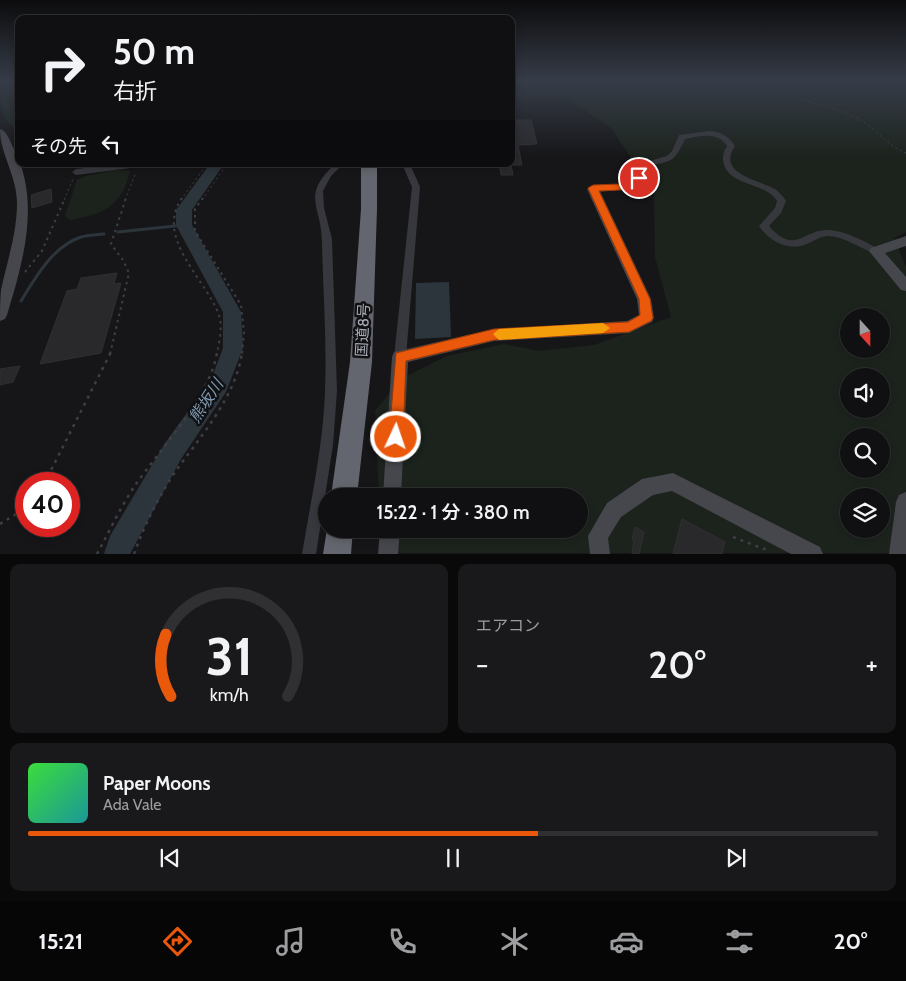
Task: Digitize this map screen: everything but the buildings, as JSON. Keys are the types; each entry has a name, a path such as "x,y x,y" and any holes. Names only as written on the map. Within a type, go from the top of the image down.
{"highway":[{"name":"国道8号","path":"345,488 362,362 370,209 369,167"},
{"path":"337,554 339,538"}],"street":[{"path":"0,132 11,150 15,162"},
{"path":"400,357 494,335 629,327 647,318 644,299 593,188 620,187 636,182 639,178 638,167 650,162 665,160 673,155 682,137 702,133 714,133 725,138 730,143 731,146 727,152 729,168 738,178 779,195 782,202 780,210 768,219 764,226 773,236 787,242 800,243 819,233 830,233 876,251 906,286"},
{"path":"0,315 20,250 23,212 22,184 16,167"},
{"path":"76,172 115,167"},
{"path":"309,554 327,445 332,391 327,239 325,221 317,204 321,184 336,167"},
{"path":"392,488 400,357 416,186 407,167"},
{"path":"876,251 906,241"},
{"path":"600,554 598,536 614,510 649,486 673,482 813,554"},
{"path":"899,554 906,502"},
{"path":"388,554 389,538"}],"path":[{"path":"833,107 852,114 872,126 887,144 906,154"},
{"path":"50,472 113,348 129,273 123,260 111,244 115,226 138,167"},
{"path":"98,554 133,489 202,392 215,368 220,336 219,316 179,246 174,233 174,210 205,167"},
{"path":"134,554 158,499 212,418 237,375 245,342 244,317 241,305 195,231 195,209 225,167"},
{"path":"7,292 42,251 76,172"},
{"path":"0,524 15,515"}],"shaded area":[{"path":"2,107 15,107 15,127 8,122"},
{"path":"580,107 906,107 906,232 894,238 906,267 906,553 384,553 383,538 588,538 588,488 379,488 375,411 401,379 447,356 504,344 539,351 594,345 671,317 655,257 654,192 611,128"},
{"path":"116,170 130,171 122,193 116,201 109,207 92,215 70,220 65,216 77,180 85,176"},
{"path":"449,282 451,337 415,339 416,283"}],"waterway":[{"name":"熊坂川","path":"117,554 119,545 173,451 219,385 233,348 232,312 184,225 184,210 215,167"},
{"path":"118,232 184,225"},
{"path":"21,301 53,255 71,241 89,235 104,234"}],"slow traffic":[{"path":"499,334 603,328"}],"route":[{"path":"396,437 400,357 494,335 629,327 647,318 648,311 644,299 593,188 620,187 636,182 639,178"}]}
